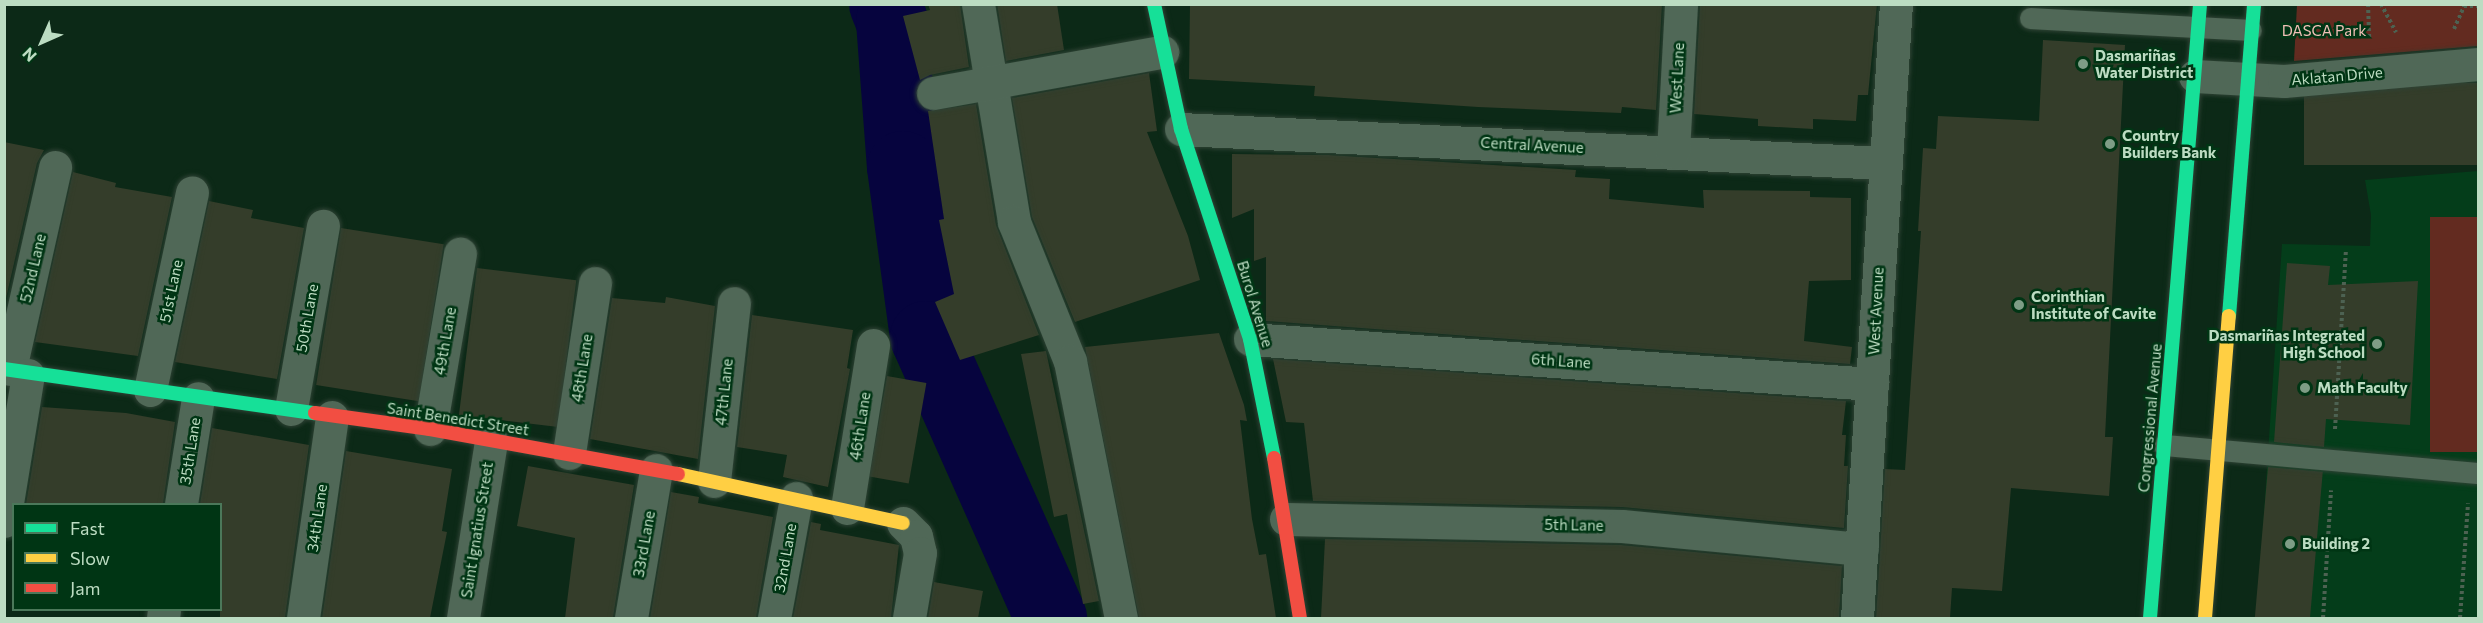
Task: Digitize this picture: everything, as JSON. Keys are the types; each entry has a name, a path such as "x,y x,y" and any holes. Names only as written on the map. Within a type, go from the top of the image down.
{"street":[{"path":"978,4 1014,222 1070,361 1120,618"},
{"name":"Burol Avenue","path":"1154,4 1162,52 1180,129 1250,339 1286,519 1300,618"},
{"name":"West Lane","path":"1673,152 1681,4"},
{"name":"West Avenue","path":"1857,618 1884,162 1896,4"},
{"name":"Congressional Avenue","path":"2150,618 2200,4"},
{"path":"2205,618 2246,80 2254,4"},
{"path":"933,93 1162,52"},
{"name":"Aklatan Drive","path":"2195,76 2284,81 2478,64"},
{"name":"Central Avenue","path":"1180,129 1884,162"},
{"name":"52nd Lane","path":"4,521 14,371 55,167"},
{"name":"51st Lane","path":"150,390 192,192"},
{"name":"50th Lane","path":"291,409 323,226"},
{"name":"49th Lane","path":"430,429 460,254"},
{"name":"48th Lane","path":"569,453 595,283"},
{"name":"47th Lane","path":"714,481 734,303"},
{"name":"6th Lane","path":"1250,339 1872,384"},
{"name":"46th Lane","path":"847,508 873,345"},
{"name":"Saint Benedict Street","path":"14,371 430,429 714,481 847,508 903,523"},
{"name":"35th Lane","path":"181,503 198,398"},
{"name":"34th Lane","path":"303,618 332,417"},
{"name":"Saint Ignatius Street","path":"463,618 491,441"},
{"name":"33rd Lane","path":"631,618 656,470"},
{"name":"32nd Lane","path":"774,618 796,498"},
{"name":"5th Lane","path":"1286,519 1622,526 1862,549"},
{"path":"903,523 916,536 920,554 909,618"}],"lane":[{"path":"2030,18 2251,30"},
{"path":"2164,445 2474,473"}],"path":[{"path":"2464,6 2478,6"},
{"path":"2460,618 2474,473"}],"shaded area":[{"name":"Dasmariñas Integrated High School","path":"2478,171 2478,618 2257,618 2282,244 2370,246 2371,215 2365,180"}],"green space":[{"name":"DASCA Park","path":"2297,5 2478,5 2478,46 2294,61"},
{"path":"2430,217 2478,217 2478,452 2430,452"}],"building":[{"path":"928,4 960,4 969,67 930,75 920,80 903,16 930,10"},
{"path":"997,4 1057,4 1064,50 1006,61"},
{"path":"1190,4 1662,4 1656,110 1622,107 1621,113 1478,107 1314,96 1315,86 1189,79"},
{"path":"1700,4 1877,4 1868,95 1858,95 1856,121 1813,119 1813,129 1758,126 1758,119 1694,114"},
{"path":"2043,40 2125,45 2105,437 2113,437 2109,496 2011,488 2002,591 1952,588 1950,618 1876,618 1885,469 1905,470 1921,231 1918,231 1923,148 1936,149 1938,116 2039,121"},
{"path":"1149,73 1157,131 1147,132 1188,236 1200,280 1075,322 1032,217 1012,98"},
{"path":"2304,83 2478,83 2478,165 2304,165"},
{"path":"976,104 996,225 1039,335 960,360 935,302 954,294 939,220 944,219 928,111"},
{"path":"4,142 44,150 37,163 4,307"},
{"path":"1232,154 1328,155 1576,170 1575,177 1610,179 1609,199 1704,208 1703,190 1810,191 1810,197 1851,198 1851,280 1809,281 1804,341 1852,347 1850,364 1266,321 1266,257 1254,261 1254,209 1232,218"},
{"path":"73,172 116,183 115,187 172,197 138,356 35,342"},
{"path":"209,201 253,210 251,218 304,228 277,379 175,362"},
{"path":"341,228 444,244 419,401 316,385"},
{"path":"2287,263 2330,266 2328,285 2418,281 2410,425 2326,419 2324,447 2274,442"},
{"path":"477,268 576,280 558,427 459,415"},
{"path":"666,297 715,306 698,459 590,439 612,298 665,303"},
{"path":"752,315 853,330 847,368 850,369 828,487 783,477 787,455 737,447"},
{"path":"1219,333 1244,405 1247,421 1240,420 1252,519 1259,555 1266,554 1276,618 1139,618 1085,347"},
{"path":"1046,351 1099,601 1083,604 1067,514 1054,517 1021,354"},
{"path":"1273,359 1846,401 1842,435 1846,435 1844,466 1848,466 1844,528 1622,507 1313,501 1304,423 1286,422"},
{"path":"887,376 926,383 909,483 869,476"},
{"path":"42,407 126,413 175,422 163,503 26,503"},
{"path":"212,428 309,445 285,618 220,618 220,611 222,611 222,503 200,503"},
{"path":"346,451 452,469 442,531 447,532 430,618 322,618"},
{"path":"528,466 634,485 613,618 565,618 575,538 517,526"},
{"name":"Building 2","path":"2268,467 2323,472 2310,618 2255,617"},
{"path":"671,492 699,497 698,503 773,517 756,618 650,618"},
{"path":"811,522 821,524 820,530 899,545 891,618 793,618"},
{"path":"1325,539 1621,545 1842,566 1839,618 1321,618"},
{"path":"934,582 983,591 978,618 928,618"}],"waterway":[{"path":"885,4 892,21 903,167 926,337 1051,618"}],"traffic: fast":[{"path":"1154,4 1181,129 1250,339 1274,458"},
{"path":"2150,618 2200,4"},
{"path":"2229,316 2254,4"},
{"path":"4,369 315,413"}],"traffic: slow":[{"path":"2205,618 2229,316"},
{"path":"678,474 903,523"}],"traffic: jam":[{"path":"315,413 430,429 678,474"},
{"path":"1274,458 1300,618"}],"place":[{"name":"Dasmariñas Water District","path":"2083,64"},
{"name":"Country Builders Bank","path":"2110,144"},
{"name":"Corinthian Institute of Cavite","path":"2019,305"},
{"name":"Dasmariñas Integrated High School","path":"2377,344"},
{"name":"Math Faculty","path":"2305,388"},
{"name":"Building 2","path":"2290,544"}]}
